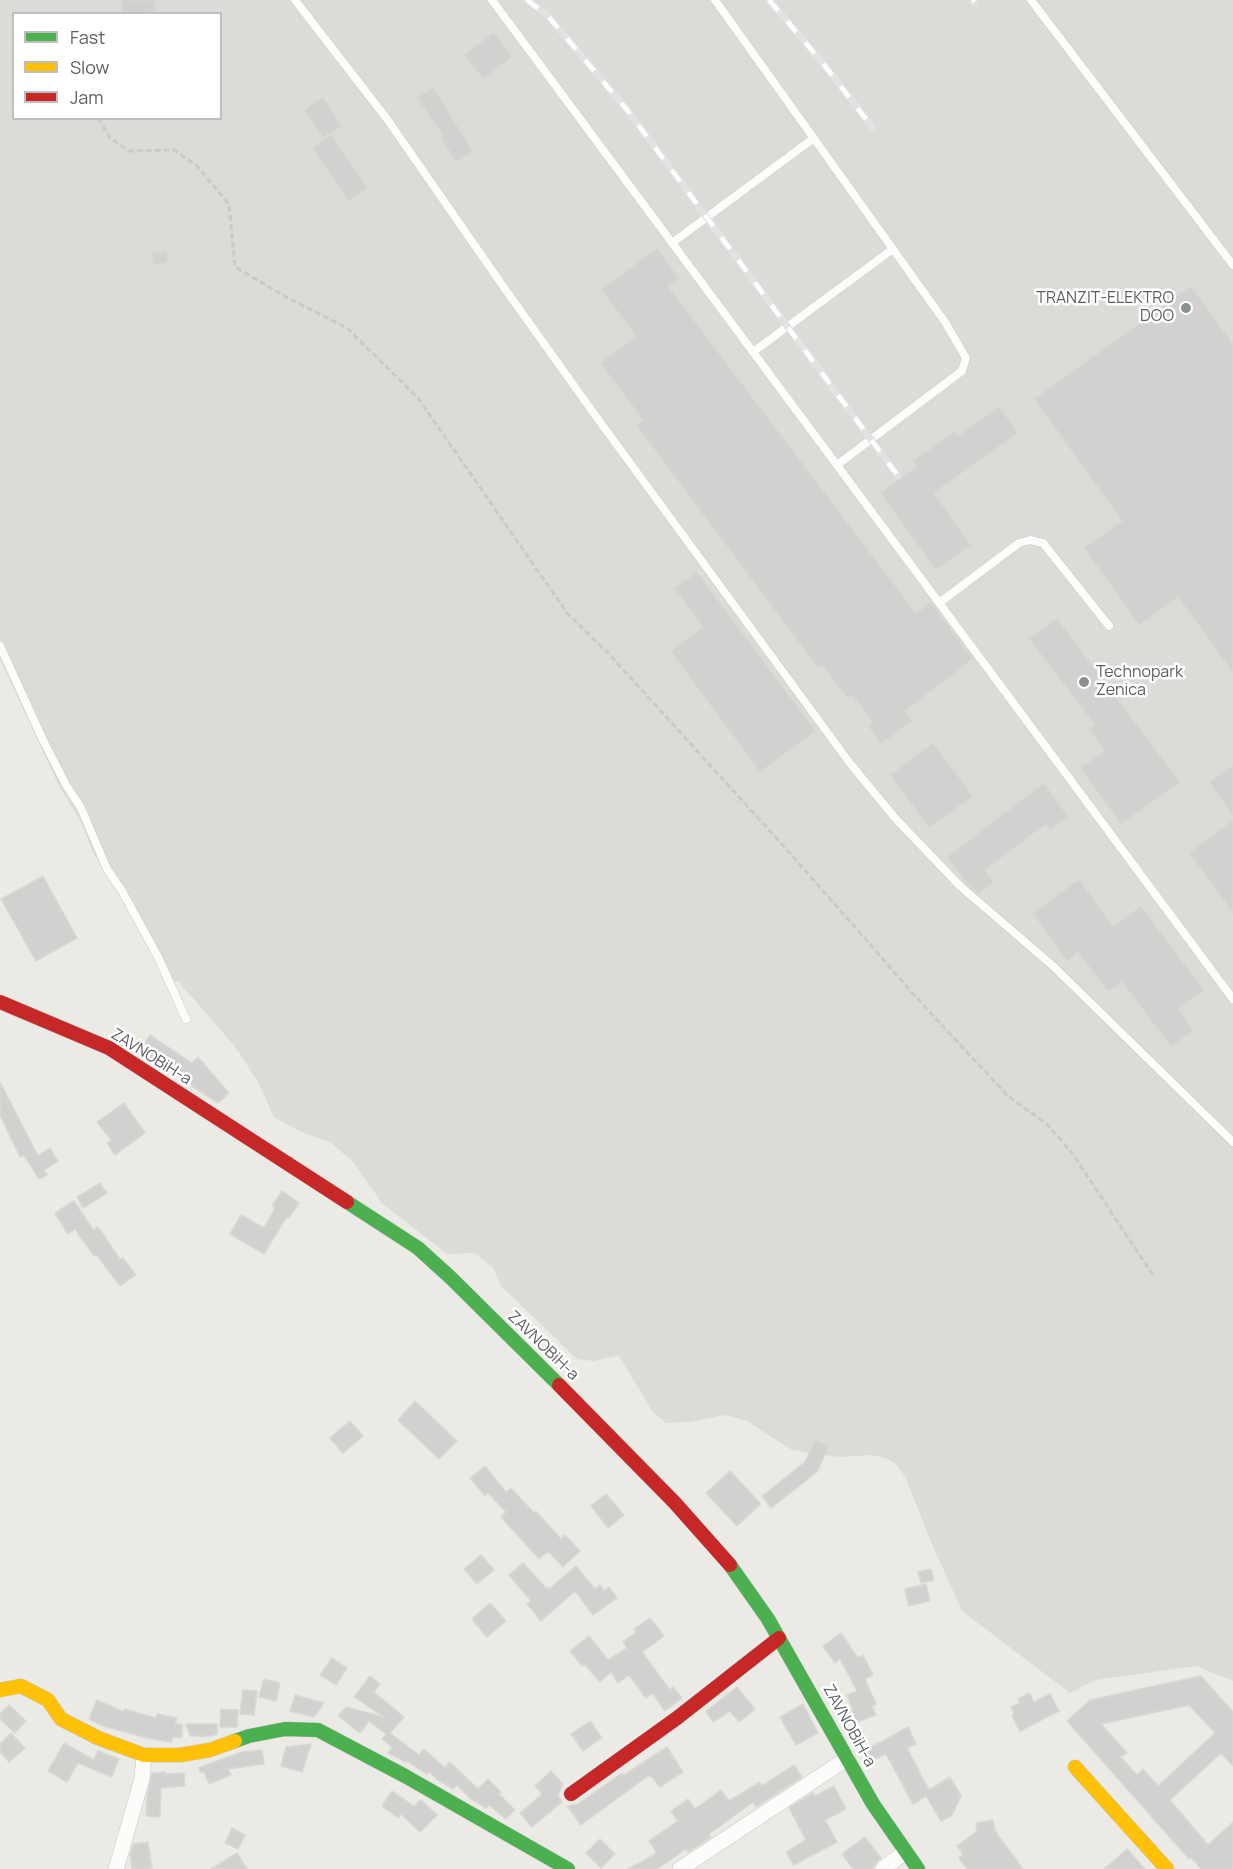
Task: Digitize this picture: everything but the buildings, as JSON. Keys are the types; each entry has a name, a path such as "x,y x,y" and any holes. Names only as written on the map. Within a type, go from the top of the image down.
{"main road":[{"name":"ZAVNOBiH-a","path":"0,1002 109,1048 418,1248 451,1278 675,1503 730,1564 779,1638 873,1804 918,1869"},
{"path":"571,1794 676,1718 779,1638"},
{"path":"0,1690 21,1686 48,1700 62,1719 98,1738 144,1755 180,1755 210,1750 249,1736 285,1729 318,1730 405,1776 568,1869"},
{"path":"1075,1767 1167,1869"}],"street":[{"path":"116,1869 142,1779 144,1755"},
{"path":"680,1869 848,1758"},
{"path":"883,1869 905,1852"}],"lane":[{"path":"295,0 387,119 595,415 849,762 895,818 960,886 1053,966 1233,1142"},
{"path":"492,0 1233,999"},
{"path":"715,0 945,322 966,358 962,371 837,465"},
{"path":"1031,0 1233,265"},
{"path":"672,243 814,138"},
{"path":"753,352 893,249"},
{"path":"939,603 1019,543 1030,540 1042,543 1109,626"},
{"path":"0,646 43,740 66,785 81,808 107,869 122,891 158,957 186,1019"}],"path":[{"path":"99,120 110,138 129,151 174,150 195,165 229,204 235,267 346,328 418,398 567,613 616,662 781,843 947,1031 1010,1097 1046,1123 1072,1153 1153,1275"}],"shaded area":[{"path":"0,0 1233,0 1233,1681 1196,1666 1095,1680 1070,1693 962,1611 905,1476 896,1464 885,1458 871,1455 839,1457 792,1450 747,1421 725,1415 689,1422 666,1423 653,1412 619,1356 593,1361 577,1359 501,1286 493,1268 475,1253 447,1254 382,1203 353,1162 330,1142 301,1132 274,1117 258,1082 236,1048 178,981 168,984 112,881 93,853 82,824 59,786 0,659"}],"railway":[{"path":"527,0 548,16 628,111 898,476"},
{"path":"769,0 822,62 872,127"}],"traffic: fast":[{"path":"347,1202 418,1248 559,1385"},
{"path":"730,1565 768,1619 873,1804 918,1869"},
{"path":"235,1741 285,1729 318,1730 405,1776 568,1869"}],"traffic: slow":[{"path":"0,1690 21,1686 48,1700 61,1719 98,1738 144,1755 180,1755 210,1750 235,1741"},
{"path":"1075,1767 1167,1869"}],"traffic: jam":[{"path":"0,1002 109,1048 347,1202"},
{"path":"559,1385 675,1503 730,1565"},
{"path":"571,1794 677,1718 779,1638"}],"place":[{"name":"TRANZIT-ELEKTRO DOO","path":"1186,308"},
{"name":"Technopark Zenica","path":"1084,682"}]}
